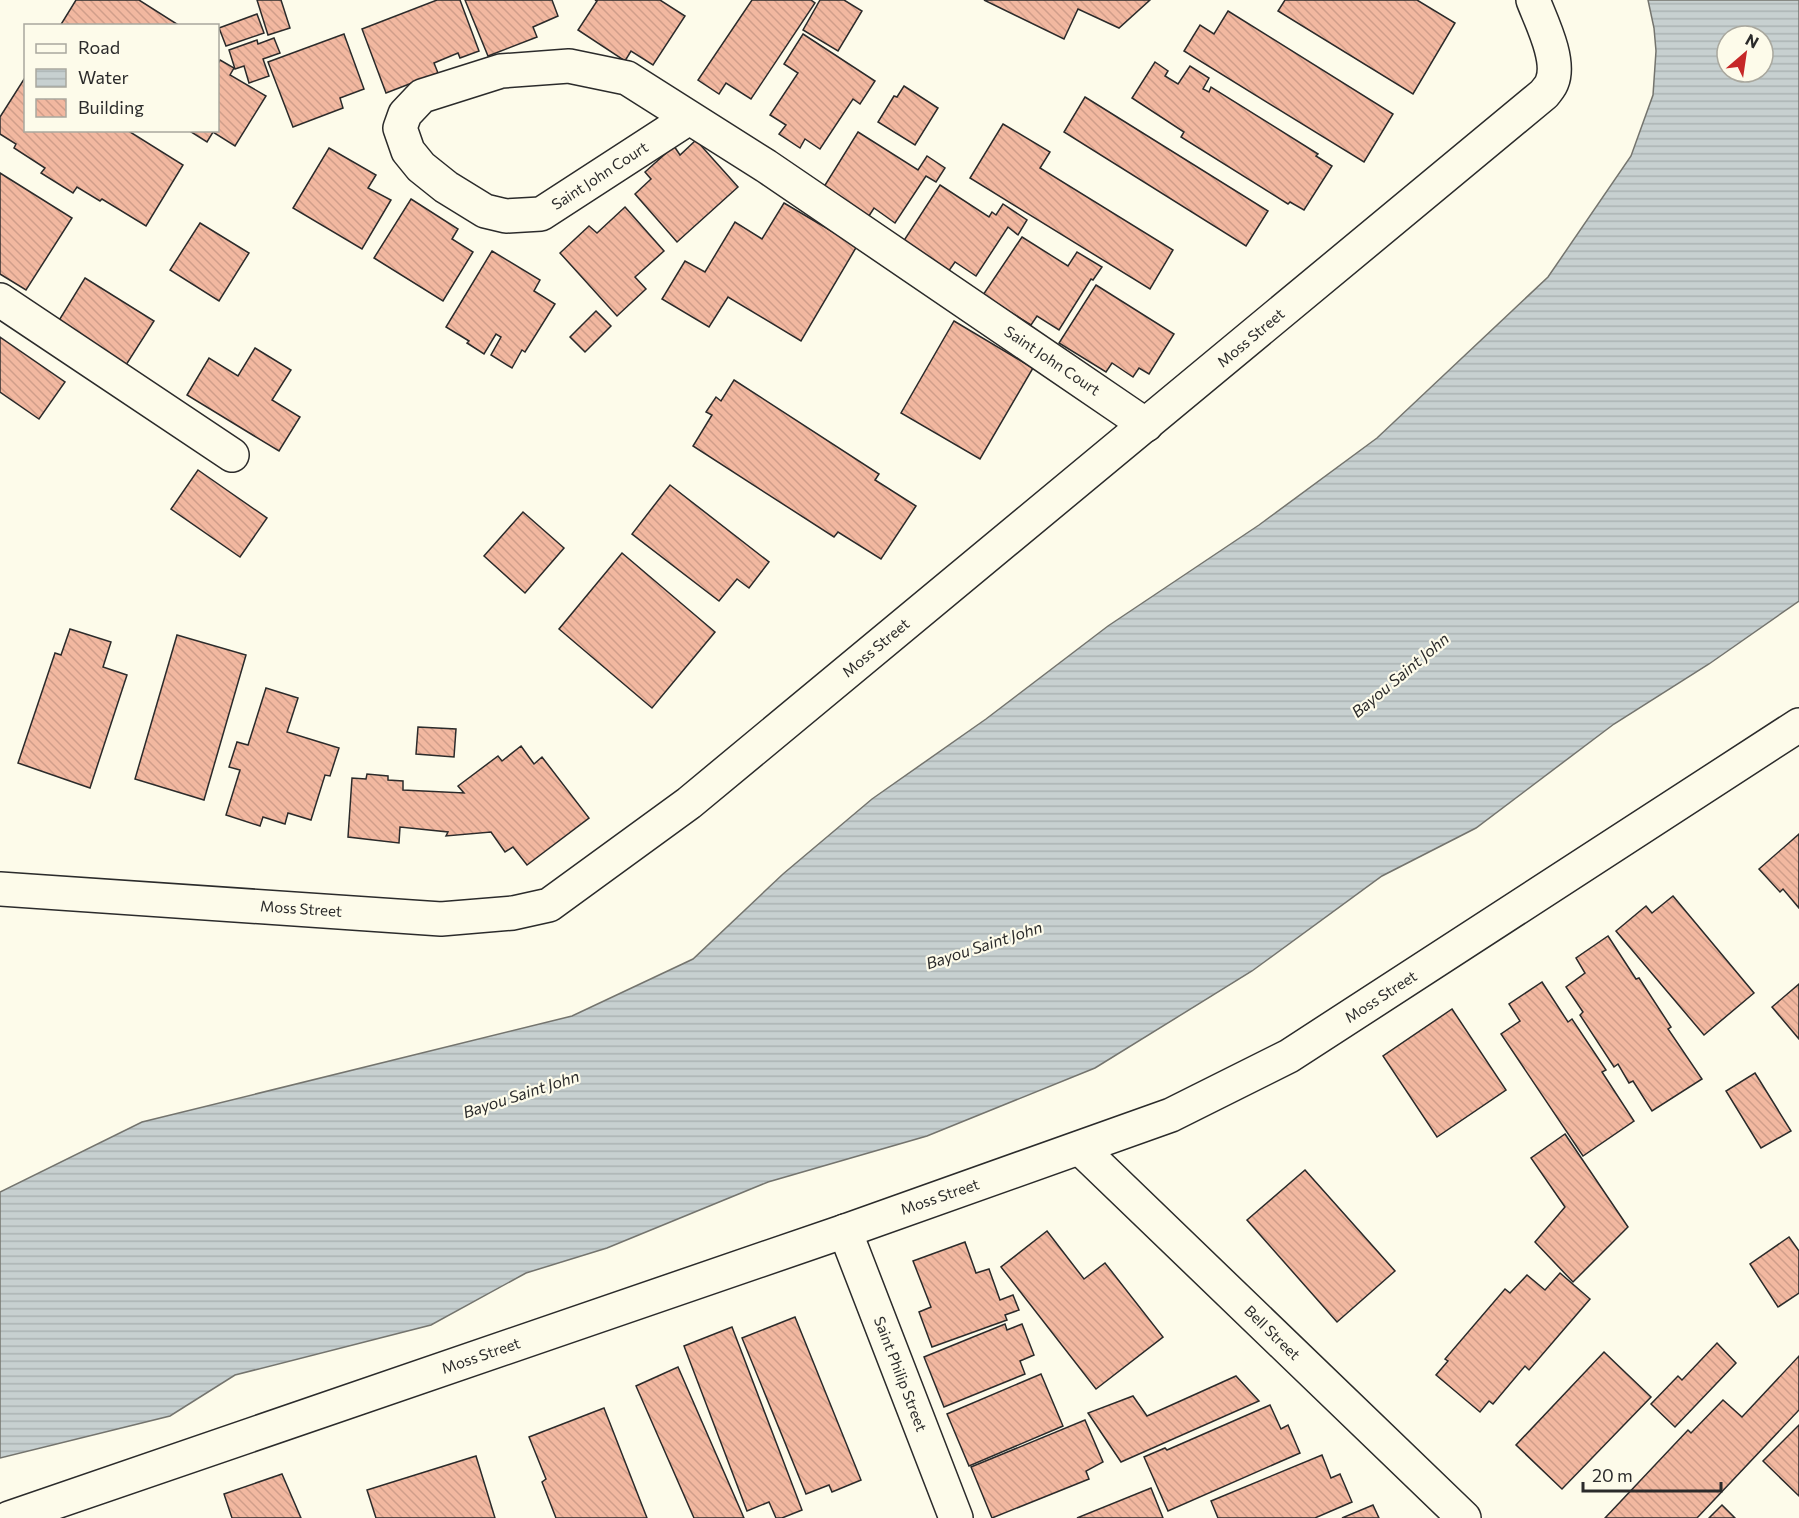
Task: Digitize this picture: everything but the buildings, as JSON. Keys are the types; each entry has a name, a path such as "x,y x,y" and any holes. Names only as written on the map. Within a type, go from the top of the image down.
{"street":[{"name":"Moss Street","path":"0,889 441,919 513,913 549,905 689,803 1545,94 1552,82 1555,68 1533,0"},
{"name":"Saint John Court","path":"690,118 541,214 506,216 485,211 421,167 408,152 400,128 405,114 422,96 501,71 569,66 627,78 766,166 1146,425"},
{"path":"0,300 232,455"},
{"name":"Moss Street","path":"9,1518 844,1231 1171,1115 1289,1056 1799,725"},
{"name":"Bell Street","path":"1080,1148 1464,1518"},
{"name":"Saint Philip Street","path":"844,1231 956,1518"}],"water":[{"name":"Bayou Saint John","path":"1648,0 1799,0 1799,601 1709,664 1614,724 1476,828 1382,876 1252,971 1095,1068 927,1136 768,1182 607,1248 526,1273 431,1325 235,1375 170,1416 0,1458 0,1192 142,1122 572,1016 693,959 783,874 872,799 986,719 1108,626 1259,525 1377,438 1548,277 1631,156 1653,95 1656,51"}]}
